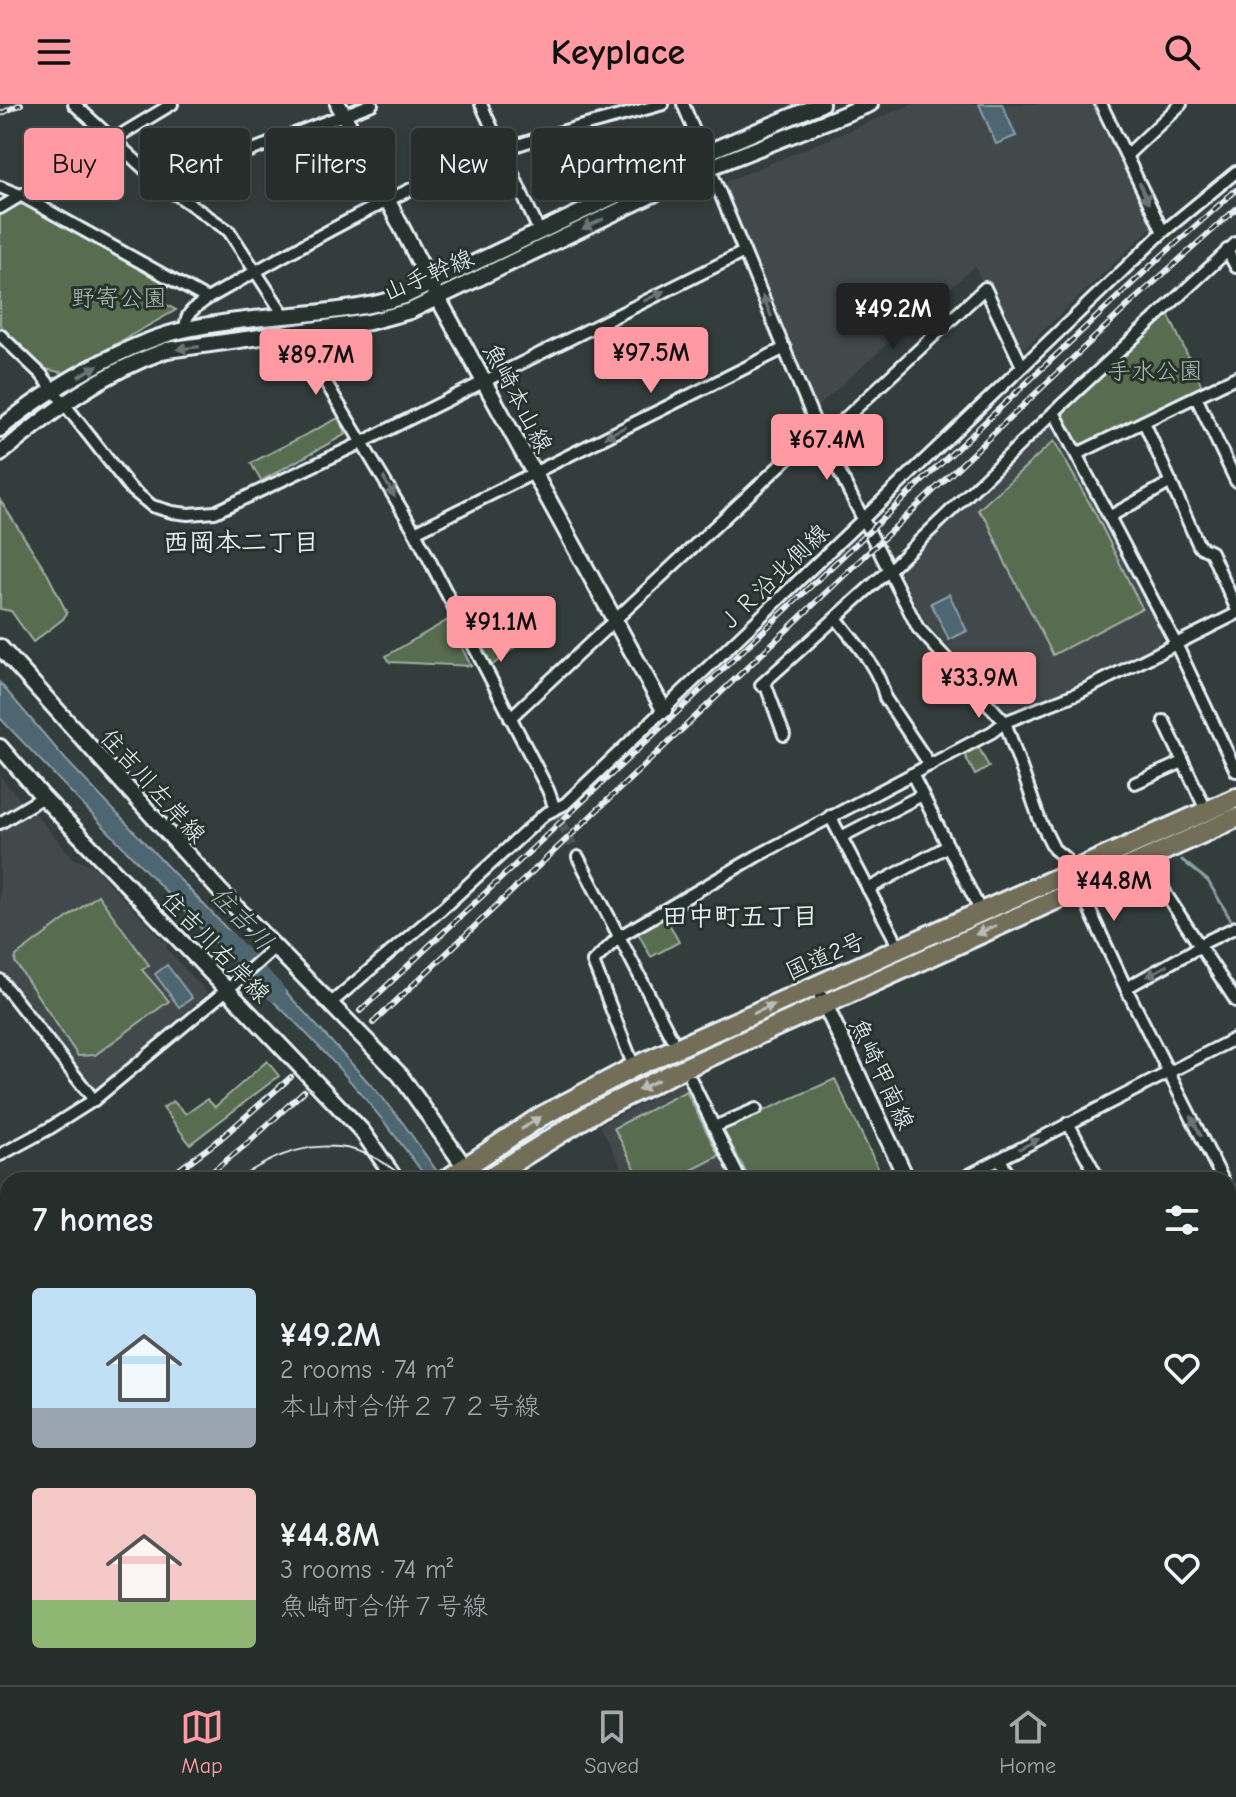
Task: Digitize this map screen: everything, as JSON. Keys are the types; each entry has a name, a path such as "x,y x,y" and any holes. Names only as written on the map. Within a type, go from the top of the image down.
{"highway":[{"name":"国道2号","path":"464,1172 540,1117 634,1067 820,995 1075,880 1236,798"},
{"name":"国道2号","path":"498,1172 596,1111 820,995 900,949 981,912 1149,857 1236,818"}],"street":[{"path":"74,104 101,128"},
{"path":"124,131 172,104"},
{"path":"250,150 342,110 372,104"},
{"path":"481,104 492,128"},
{"path":"516,146 663,104"},
{"path":"683,104 692,128"},
{"name":"山手幹線","path":"713,157 821,104"},
{"name":"山手幹線","path":"713,158 870,104"},
{"path":"1101,104 1163,232"},
{"path":"1127,155 1181,104"},
{"name":"魚崎本山線","path":"342,110 438,298 664,710"},
{"path":"124,149 140,164"},
{"name":"ＪＲ沿北側線","path":"331,1003 446,905 545,814 565,804 1163,232 1236,172"},
{"path":"516,179 539,231"},
{"path":"713,180 821,434 918,628 1005,722 1040,821 1054,849 1065,858 1126,988 1219,1172"},
{"path":"0,187 20,195 207,299"},
{"path":"186,329 185,319 190,311 207,299 411,189"},
{"path":"0,208 24,193"},
{"path":"184,200 229,231 284,315"},
{"name":"山手幹線","path":"0,454 58,396 114,356 186,329 372,307 405,296 539,231 613,200"},
{"name":"山手幹線","path":"0,429 58,396 167,350 297,334 369,322 410,311 629,200"},
{"path":"1232,247 1236,267"},
{"path":"784,735 763,684 889,570 1232,247"},
{"path":"0,335 41,374 130,488 152,506 188,514 215,512 363,442 744,252"},
{"path":"510,718 985,288 1022,366"},
{"path":"297,334 415,532 555,809"},
{"path":"415,532 785,348"},
{"path":"1077,454 1236,377"},
{"path":"1196,397 1236,481"},
{"path":"1054,412 1175,642 1236,771"},
{"path":"1144,422 1199,546 1211,552 1236,608"},
{"path":"1109,517 1171,482"},
{"path":"634,1067 593,962 620,936 830,816 992,732 1005,722 1078,693 1236,614"},
{"path":"836,618 863,653 884,689 885,698 930,765"},
{"name":"住吉川左岸線","path":"0,647 271,950 331,1003 400,1075 458,1172"},
{"path":"1164,721 1207,812"},
{"name":"住吉川右岸線","path":"0,747 43,797 230,986 362,1131 390,1172"},
{"path":"1135,783 1183,762"},
{"path":"912,774 981,912"},
{"path":"841,837 922,795"},
{"path":"0,823 43,797"},
{"path":"830,816 900,949"},
{"path":"868,889 948,846"},
{"path":"578,857 671,1037"},
{"path":"1149,857 1167,896 1236,1001"},
{"path":"1126,988 1236,927"},
{"path":"0,1155 94,1100 271,950"},
{"path":"0,980 94,1100"},
{"name":"魚崎甲南線","path":"820,995 903,1172"},
{"path":"975,1172 1236,1038"},
{"path":"691,1080 736,1172"},
{"path":"714,1127 756,1109"},
{"path":"1068,1123 1095,1172"},
{"path":"1000,1159 1007,1172"}],"shaded area":[{"path":"913,104 1094,104 1154,225 1026,347 1019,347 988,281 983,284 975,266 817,407 723,183"},
{"path":"1051,422 1056,424 1163,634 1160,645 1076,688 1009,714 922,618 900,571 902,562"},
{"path":"0,776 22,802 0,815"},
{"path":"31,809 74,859 92,865 168,946 166,948 207,993 102,1087 91,1087 0,968 0,828"},
{"path":"687,1081 731,1172 624,1172 600,1125"}],"green space":[{"name":"野寄公園","path":"26,204 169,284 160,301 176,310 64,373 45,369 0,325 0,215 16,205"},
{"name":"手水公園","path":"1168,314 1202,386 1083,444 1076,443 1063,416 1065,408"},
{"path":"338,418 346,434 261,481 251,463"},
{"path":"1054,441 1095,513 1142,608 1053,655 987,520 978,510"},
{"path":"0,500 46,571 67,613 33,642 11,611 0,609"},
{"path":"475,605 514,648 489,668 462,613"},
{"path":"448,620 471,666 390,662 386,656"},
{"path":"977,744 989,767 975,775 963,752"},
{"path":"98,895 149,965 142,970 169,1001 95,1055 78,1056 15,962 16,956"},
{"path":"666,918 679,942 651,957 638,933"},
{"path":"267,1061 279,1076 190,1144 163,1108 173,1101 186,1114 207,1099 215,1107"},
{"path":"835,1079 880,1172 746,1172 723,1129"},
{"path":"686,1091 719,1156 688,1172 637,1172 614,1128"}],"water":[{"path":"979,104 1002,104 1016,136 996,144"},
{"path":"949,594 967,631 949,640 931,603"},
{"path":"0,683 66,760 248,951 235,964 0,718"},
{"path":"167,965 192,998 179,1007 155,974"},
{"path":"263,967 381,1096 437,1172 422,1172 344,1075 299,1026 249,979"}],"waterway":[{"path":"1182,860 1208,881 1231,920"},
{"name":"住吉川","path":"225,940 275,992"}],"tunnel":[{"path":"555,809 578,857"}],"tram line":[{"path":"250,1172 279,1157 322,1147 365,1153 396,1172"}],"railway":[{"path":"0,114 21,104"},
{"path":"360,1011 1157,260 1236,190"},
{"path":"373,1023 1133,301 1236,209"},
{"path":"176,1172 220,1139 291,1077"},
{"path":"212,1172 304,1091"}],"district":[{"name":"西岡本二丁目","path":"241,542"},
{"name":"田中町五丁目","path":"740,916"}]}
